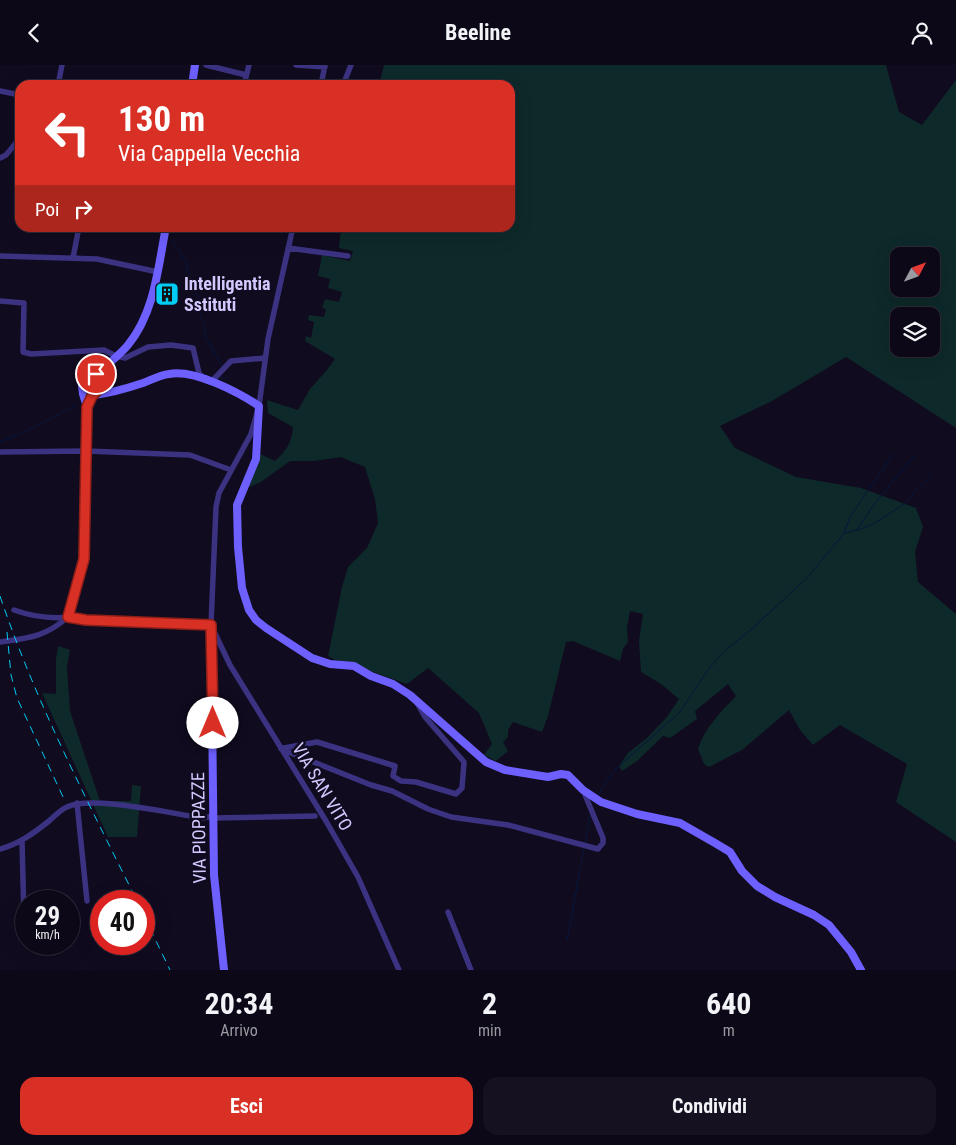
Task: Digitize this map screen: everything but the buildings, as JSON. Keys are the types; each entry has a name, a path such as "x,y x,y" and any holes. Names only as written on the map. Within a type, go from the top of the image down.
{"street":[{"path":"59,80 62,65"},
{"path":"193,80 195,65"},
{"path":"206,65 246,75"},
{"path":"245,80 249,65"},
{"path":"296,65 325,66 322,80"},
{"path":"345,80 351,65"},
{"path":"0,91 15,94"},
{"path":"0,158 6,155 15,145"},
{"path":"73,258 78,232"},
{"path":"87,407 97,391 93,383 96,374 127,346 145,317 153,294 165,232"},
{"path":"14,610 26,614 59,618 211,625 216,507 219,493 251,435 258,406 268,339 292,232"},
{"path":"288,248 348,256"},
{"path":"0,256 97,259 158,272"},
{"path":"0,301 24,303 23,352 31,354 104,350 125,358 148,347 171,345 193,348 199,373 203,379"},
{"path":"211,382 230,361 265,357"},
{"path":"83,393 87,397 105,394 169,374 181,373 211,382 248,399 258,406"},
{"path":"0,642 40,635 51,630 68,617 84,559 87,407 82,386 93,383"},
{"path":"93,383 105,394"},
{"path":"258,406 256,459 237,505 238,547 242,588 249,610 266,628 312,658 330,664 354,665 371,676 393,684 415,699 486,761 505,770 548,777 562,774 568,775 584,790 597,798 637,814 680,823 730,852 742,871 757,886 793,906 814,915 829,925 851,952 861,970"},
{"path":"0,452 86,451 190,455 231,470"},
{"name":"VIA SAN VITO","path":"211,625 230,665 326,821 358,877 399,970"},
{"name":"VIA PIOPPAZZE","path":"211,625 214,875 224,970"},
{"path":"282,749 317,742 395,766 393,776 401,781 416,782 456,794 462,788 464,762 425,717 415,699"},
{"path":"282,749 371,785 392,791 428,809 451,817 508,825 598,849 603,843 603,838 584,790"},
{"path":"77,803 87,901"},
{"path":"0,849 14,845 66,807 77,803 113,804 203,818 315,816"},
{"path":"22,840 23,890"},
{"path":"448,912 471,970"}],"green space":[{"path":"384,65 886,65 899,112 922,125 956,80 956,428 846,357 772,401 720,426 735,448 796,477 861,488 916,508 923,527 915,552 918,582 956,614 956,842 896,802 907,764 840,725 813,745 800,730 789,710 742,750 709,767 704,764 698,749 701,741 714,721 736,696 728,684 695,711 697,719 670,738 663,736 637,761 622,771 619,766 628,753 647,738 667,717 679,699 661,684 641,672 639,641 643,614 630,611 627,628 628,642 623,649 620,661 573,641 566,642 548,716 542,732 513,722 508,730 508,737 503,742 508,751 496,761 484,755 492,744 479,713 428,668 407,684 373,672 356,663 335,660 328,656 348,567 367,548 378,523 375,499 365,467 341,457 314,461 290,461 261,482 249,487 260,454 275,461 286,449 291,437 293,427 268,413 267,400 298,410 310,389 335,359 305,341 306,336 311,338 314,322 308,320 309,315 324,317 326,309 322,308 325,299 339,302 342,292 328,288 330,279 318,276 322,255 350,261 353,251 339,248 342,232 515,232 515,80 380,80"},
{"path":"58,646 70,650 67,667 70,711 100,801 131,801 132,785 141,786 137,837 108,837 42,693 56,694"}],"waterway":[{"path":"172,240 186,262 189,276 199,299 200,315 204,323 205,336 222,366"},
{"path":"220,378 227,378"},
{"path":"0,442 37,426 76,405"},
{"path":"598,796 609,777 619,766 679,713 708,670 724,651 753,628 809,576 844,533 850,517 893,454"},
{"path":"845,533 857,530 872,507 914,456"},
{"path":"858,530 875,523 904,504 931,476"},
{"path":"585,844 590,816"},
{"path":"567,940 584,848"}],"railway":[{"path":"0,596 14,636 46,713 132,890"},
{"path":"7,632 11,675 17,698 64,799"},
{"path":"155,939 170,970"}],"place":[{"name":"Intelligentia Sstituti","path":"167,294"}],"route":[{"path":"96,374 95,383 97,391 92,396 87,407 84,559 68,617 86,620 211,625 213,723"}]}
